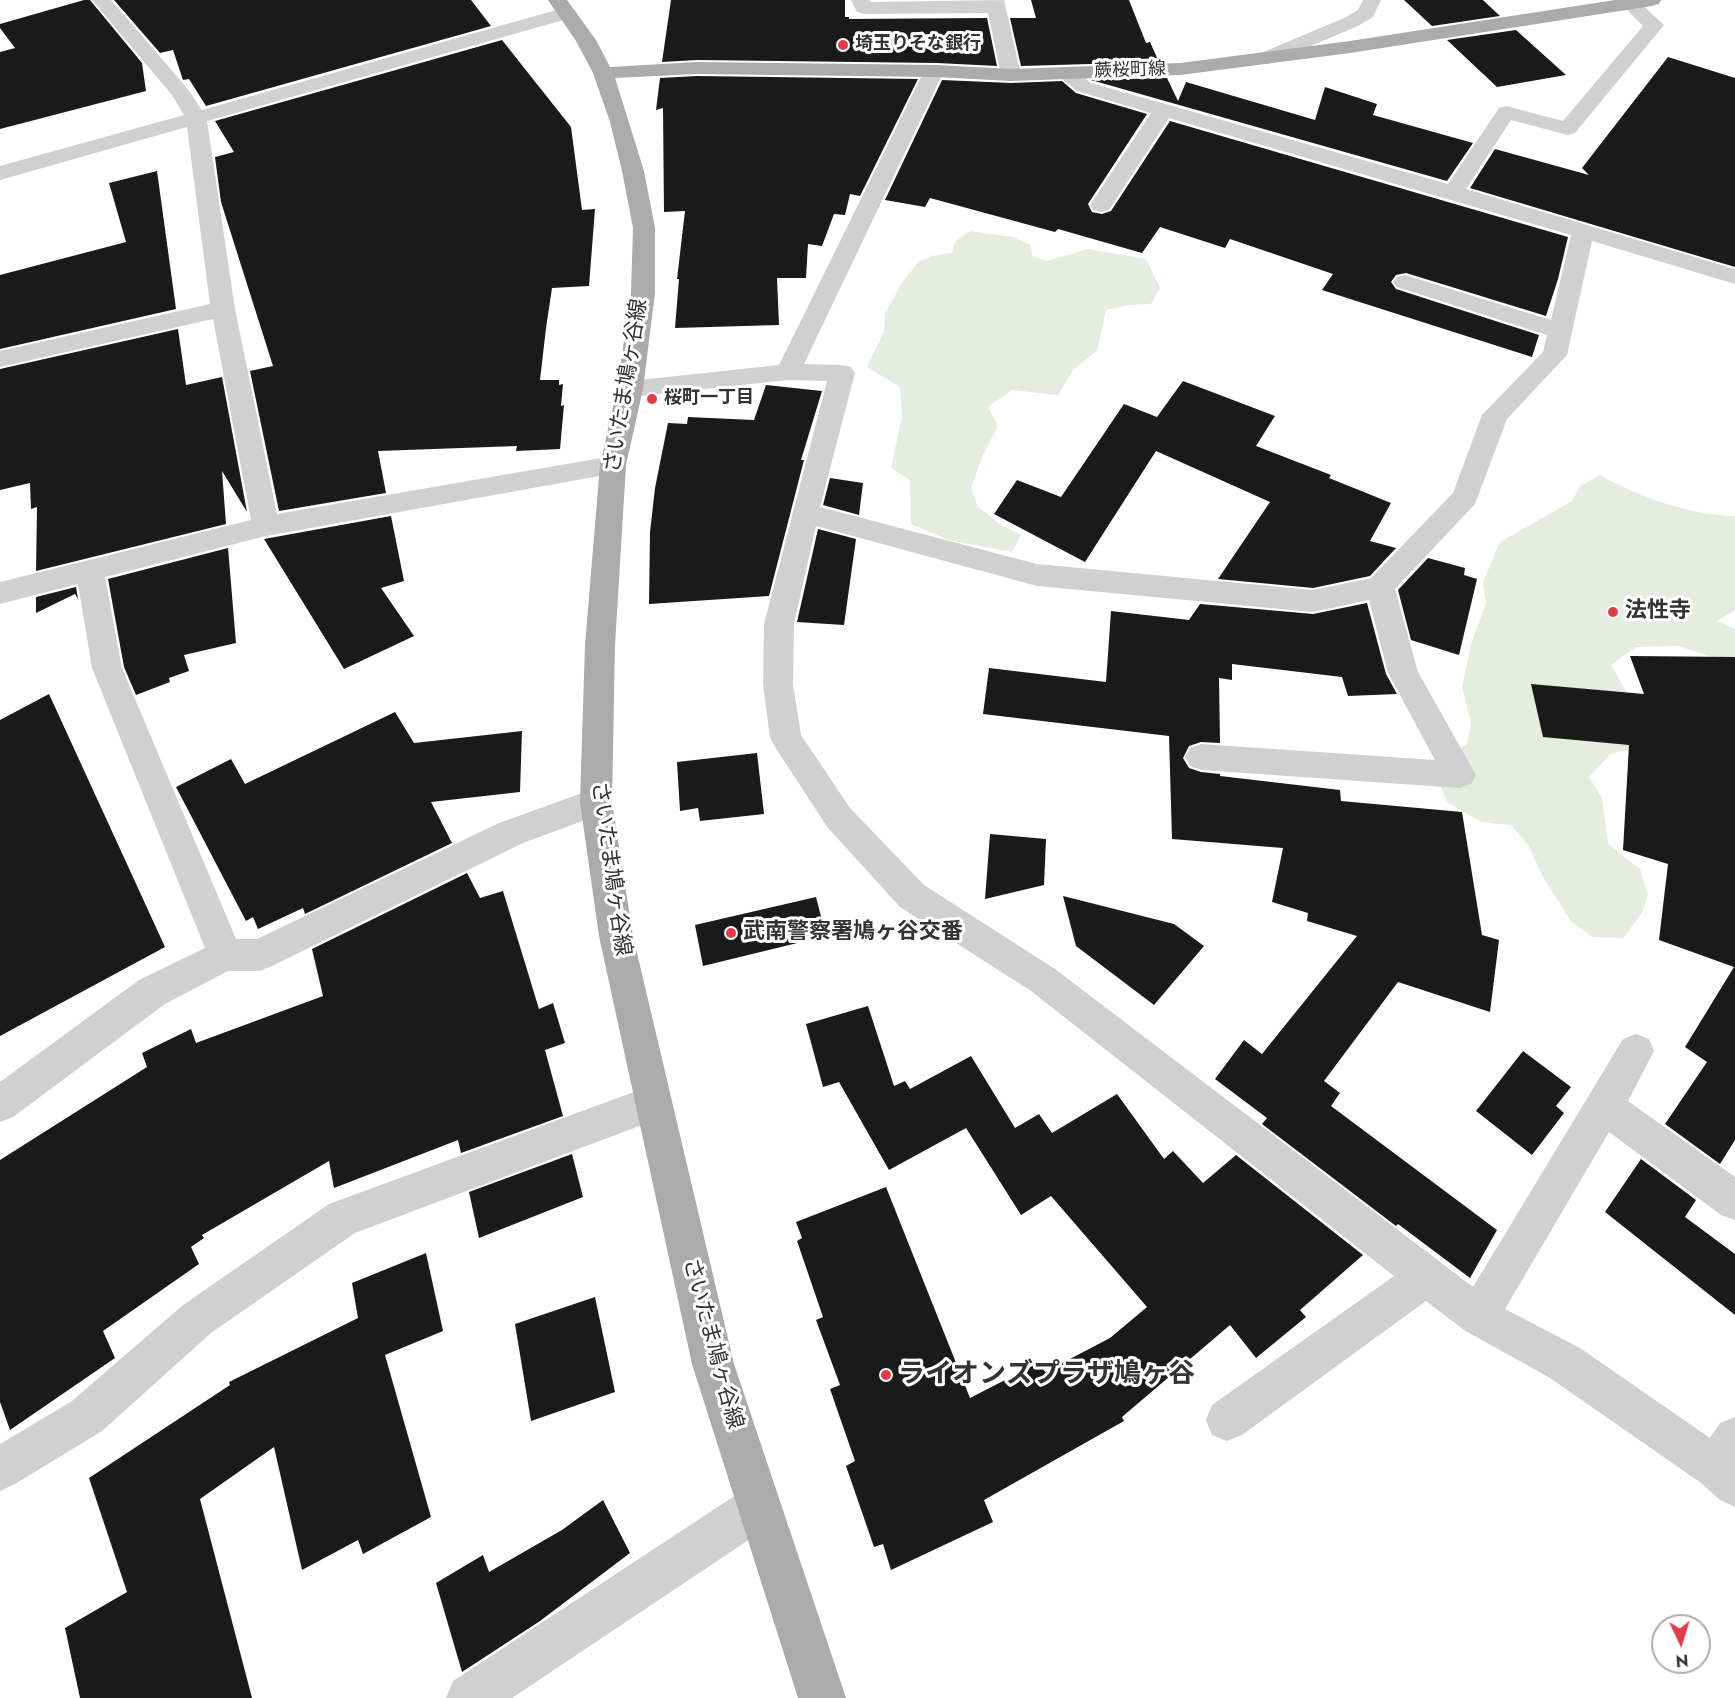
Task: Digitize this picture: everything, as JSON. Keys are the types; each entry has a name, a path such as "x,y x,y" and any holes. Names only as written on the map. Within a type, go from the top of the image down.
{"main road":[{"name":"蕨桜町線","path":"603,73 697,68 934,71 1011,75 1180,69 1260,60 1652,0"},
{"name":"さいたま鳩ヶ谷線","path":"562,6 603,73 630,161 644,228 643,293 630,389 613,465 600,645 596,802 616,936 713,1364 822,1698"}],"street":[{"path":"101,0 180,92 196,117 223,309 266,525"},
{"path":"860,0 864,8 996,4 1011,75"},
{"path":"1260,60 1351,22 1366,13 1372,0"},
{"path":"1453,192 1506,112 1568,129 1654,25 1629,3"},
{"path":"0,174 562,6"},
{"path":"788,372 934,71"},
{"path":"1066,74 1084,87 1453,192 1735,277"},
{"path":"1101,205 1163,110"},
{"path":"805,513 1037,575 1313,601 1380,587 1466,497 1494,415 1555,355 1584,231"},
{"path":"1405,282 1560,331"},
{"path":"0,359 223,309"},
{"path":"630,389 788,372 842,373 805,513 779,624 778,684 786,738 839,818 912,896 1043,980 1478,1316 1565,1363 1729,1464"},
{"path":"0,592 90,572 266,525 613,465"},
{"path":"90,572 107,668 225,955"},
{"path":"1201,757 1460,775 1403,673 1380,587"},
{"path":"0,1104 152,992 225,955 260,955 511,833 596,802"},
{"path":"1478,1316 1636,1051"},
{"path":"0,1469 87,1416 197,1318 343,1218 653,1102"},
{"path":"1604,1106 1735,1201"},
{"path":"1227,1420 1427,1276"},
{"path":"470,1698 758,1507"}],"shaded area":[{"path":"970,231 1013,237 1031,245 1032,256 1047,261 1088,249 1146,259 1160,288 1151,304 1129,305 1106,310 1097,351 1073,370 1058,395 1012,390 988,407 998,426 983,455 971,488 978,507 1000,524 1021,535 1012,552 948,540 911,524 910,480 891,468 902,416 900,387 867,367 884,332 885,314 901,284 919,261 952,253 955,241"},
{"path":"1600,475 1647,497 1683,509 1735,516 1735,610 1717,621 1735,629 1735,665 1679,646 1636,647 1611,665 1655,742 1611,754 1589,777 1602,798 1608,844 1640,869 1648,895 1642,913 1623,938 1592,937 1571,921 1544,879 1528,845 1511,825 1481,822 1447,802 1431,761 1467,744 1471,723 1462,687 1471,644 1486,603 1483,582 1500,542 1572,501 1580,486"}],"building":[{"path":"90,0 142,63 146,91 0,129 0,52 15,48 0,28 0,24"},
{"path":"114,0 471,0 491,26 206,106 189,79 183,80 173,50 160,53"},
{"path":"671,0 845,0 845,17 849,19 987,18 997,66 697,60 662,62"},
{"path":"1031,0 1129,0 1146,43 1150,42 1159,62 1021,66 1010,18 1036,18"},
{"path":"1404,0 1483,0 1500,16 1432,26"},
{"path":"1516,30 1566,75 1497,87 1447,40"},
{"path":"502,40 571,127 582,210 595,209 589,286 552,288 546,328 540,380 559,380 559,385 563,384 561,406 564,405 560,449 516,451 517,446 378,451 386,493 279,511 250,371 273,366 221,202 215,157 234,152 215,121"},
{"path":"1668,57 1735,78 1735,267 1470,188 1495,149 1589,175 1582,168"},
{"path":"697,76 918,79 860,196 850,194 845,215 834,214 822,246 808,244 806,278 777,278 779,325 675,328 679,279 677,279 685,211 664,212 663,108 656,110 660,78"},
{"path":"1167,78 1178,101 1186,82 1315,120 1325,87 1377,104 1373,115 1473,143 1447,181 1091,80"},
{"path":"942,80 1011,83 1062,81 1076,93 1147,114 1088,204 1092,212 1102,214 1111,211 1170,121 1568,237 1546,316 1406,273 1396,275 1391,282 1396,289 1539,335 1532,357 1322,290 1333,274 1230,239 1225,248 1160,227 1142,253 1058,229 1055,232 930,198 925,207 885,200"},
{"path":"157,171 176,309 0,349 0,275 126,242 109,183"},
{"path":"178,329 186,385 222,377 247,512 222,471 226,524 36,571 37,507 31,509 30,483 0,490 0,369"},
{"path":"1183,381 1275,416 1256,446 1331,475 1329,478 1391,503 1370,541 1396,548 1370,576 1313,588 1218,579 1270,502 1156,451 1085,562 994,514 1017,480 1061,497 1124,404 1157,417"},
{"path":"766,385 822,391 801,460 804,460 769,596 649,604 650,532 655,488 668,423 687,424 688,417 754,420"},
{"path":"830,478 863,483 859,515 823,505"},
{"path":"391,516 404,581 381,588 414,636 344,669 264,539"},
{"path":"818,529 856,539 844,625 797,622"},
{"path":"228,548 236,643 184,655 189,671 169,678 170,682 136,695 124,667 108,579"},
{"path":"1428,558 1465,568 1464,575 1477,579 1459,655 1411,640 1398,590"},
{"path":"76,587 78,599 75,594 36,613 36,597"},
{"path":"1367,603 1386,674 1397,694 1348,696 1342,677 1232,664 1232,680 1219,678 1220,743 1201,742 1189,746 1183,758 1189,768 1220,774 1220,776 1340,790 1341,801 1462,812 1482,935 1499,940 1490,1012 1398,982 1324,1081 1340,1093 1331,1106 1497,1230 1470,1278 1398,1224 1396,1226 1262,1124 1267,1118 1215,1079 1244,1040 1262,1054 1357,936 1307,921 1308,913 1272,902 1283,848 1172,839 1169,736 983,714 989,668 1106,682 1111,611 1189,620 1200,604 1313,614"},
{"path":"1630,656 1735,657 1735,1140 1720,1164 1665,1124 1707,1062 1685,1047 1734,967 1659,940 1668,864 1623,850 1629,745 1543,737 1531,684 1644,694"},
{"path":"49,694 165,947 0,1036 0,720"},
{"path":"395,712 414,743 522,731 520,792 431,802 452,843 305,914 303,908 258,929 253,917 246,921 176,787 231,759 245,784"},
{"path":"757,753 764,814 700,821 698,808 680,811 677,762"},
{"path":"990,834 1046,839 1044,885 985,899"},
{"path":"467,873 480,898 503,891 539,1009 553,1003 565,1043 545,1050 563,1116 461,1153 458,1140 334,1188 329,1161 202,1235 204,1238 191,1247 199,1264 103,1331 115,1358 10,1430 0,1402 0,1160 147,1067 142,1053 191,1029 196,1043 323,996 312,949"},
{"path":"1063,896 1174,924 1204,946 1154,1005 1076,946"},
{"path":"816,897 826,936 703,966 695,925"},
{"path":"868,1006 894,1086 905,1081 910,1089 971,1056 1015,1128 1039,1114 1052,1133 1117,1094 1164,1159 1173,1151 1203,1183 1236,1155 1363,1255 1300,1310 1306,1317 1256,1358 1230,1325 1122,1417 1124,1421 984,1500 993,1522 891,1570 883,1544 874,1547 846,1466 855,1461 830,1389 840,1385 816,1320 823,1317 797,1241 802,1238 796,1222 886,1187 970,1398 1040,1362 1045,1372 1110,1338 1147,1307 1051,1196 1021,1215 966,1128 889,1170 839,1082 823,1087 806,1024"},
{"path":"1523,1051 1571,1087 1556,1106 1564,1113 1532,1155 1476,1111"},
{"path":"572,1154 583,1197 479,1238 469,1192"},
{"path":"1641,1159 1696,1200 1685,1217 1735,1254 1735,1315 1605,1212"},
{"path":"426,1253 443,1331 385,1355 431,1517 363,1554 358,1540 302,1570 274,1447 200,1499 252,1698 80,1698 65,1628 127,1592 89,1478 230,1385 229,1382 358,1318 352,1283"},
{"path":"595,1297 615,1392 531,1421 515,1324"},
{"path":"603,1500 630,1553 540,1621 462,1672 436,1583 483,1555 489,1572 562,1530"}],"place":[{"name":"埼玉りそな銀行","path":"843,45"},
{"name":"桜町一丁目","path":"652,399"},
{"name":"法性寺","path":"1613,612"},
{"name":"武南警察署鳩ヶ谷交番","path":"731,933"},
{"name":"ライオンズプラザ鳩ヶ谷","path":"886,1375"}]}
